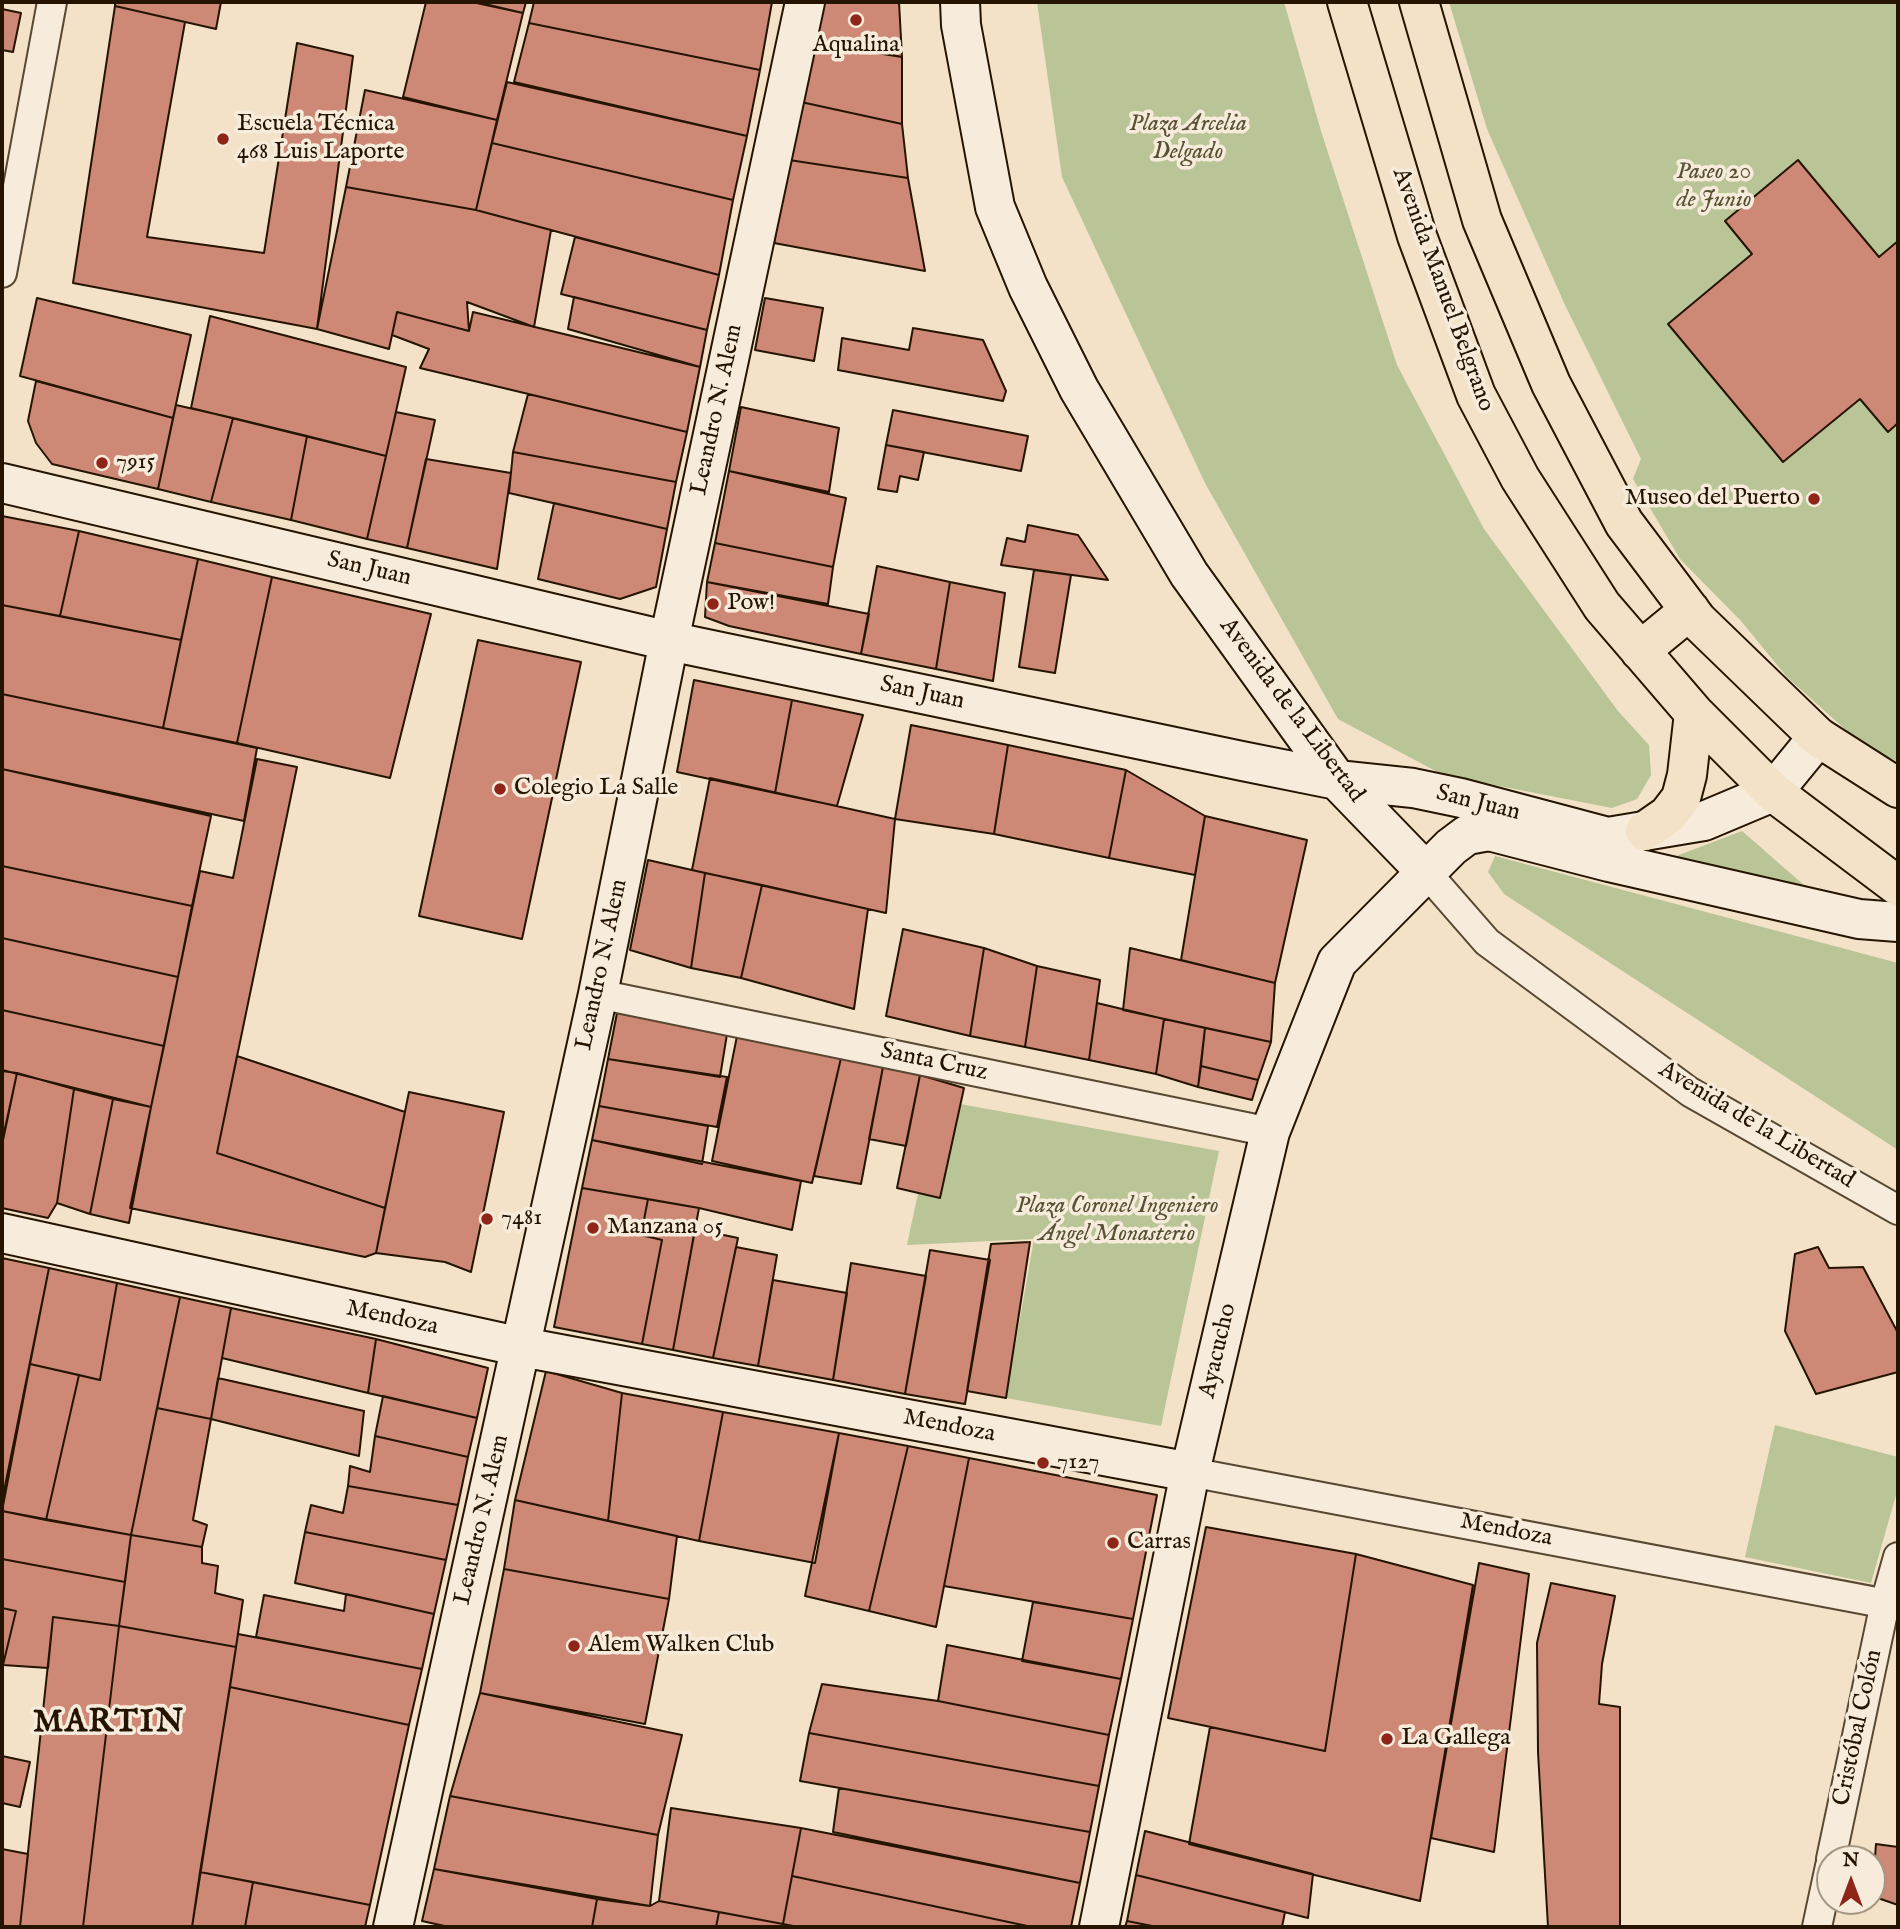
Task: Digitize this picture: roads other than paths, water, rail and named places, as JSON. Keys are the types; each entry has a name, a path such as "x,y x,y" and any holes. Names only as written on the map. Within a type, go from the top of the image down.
{"main road":[{"name":"Leandro N. Alem","path":"393,1927 598,994 668,641 804,2"},
{"name":"Avenida de la Libertad","path":"960,2 961,25 995,207 1028,287 1079,389 1189,574 1337,780 1425,871"},
{"name":"Avenida Manuel Belgrano","path":"1347,2 1416,236 1476,395 1520,478 1602,606 1694,713 1773,792 1898,886"},
{"path":"1419,2 1482,220 1551,384 1623,523 1690,610 1818,737 1898,788"},
{"name":"San Juan","path":"2,483 668,641 1337,780 1437,793 1608,836 1704,821 1773,792 1818,737"},
{"path":"1640,651 1690,610"},
{"path":"1645,831 1668,815 1681,798 1688,775 1694,713"},
{"name":"San Juan","path":"1466,835 1489,831 1609,862 1859,919 1898,922"},
{"name":"Ayacucho","path":"1098,1927 1190,1472 1270,1132 1337,962 1425,871 1466,835"},
{"name":"Mendoza","path":"2,1233 522,1347 1190,1472"}],"street":[{"path":"2,273 52,2"},
{"name":"Avenida de la Libertad","path":"1425,871 1487,942 1690,1091 1898,1210"},
{"name":"Santa Cruz","path":"598,994 1270,1132"},
{"name":"Mendoza","path":"1190,1472 1891,1605"},
{"name":"Cristóbal Colón","path":"1834,1845 1891,1605 1898,1558"}],"place":[{"name":"Aqualina","path":"856,20"},
{"name":"Escuela Técnica 468 Luis Laporte","path":"223,139"},
{"name":"7915","path":"102,463"},
{"name":"Museo del Puerto","path":"1814,499"},
{"name":"Pow!","path":"713,604"},
{"name":"Colegio La Salle","path":"500,789"},
{"name":"7481","path":"487,1219"},
{"name":"Manzana 05","path":"593,1228"},
{"name":"7127","path":"1043,1463"},
{"name":"Carras","path":"1113,1543"},
{"name":"Alem Walken Club","path":"574,1646"},
{"name":"La Gallega","path":"1387,1739"}],"district":[{"name":"MARTIN","path":"109,1724"}],"park label":[{"name":"Plaza Arcelia Delgado","path":"1188,139"},
{"name":"Paseo 20 de Junio","path":"1714,187"},
{"name":"Plaza Coronel Ingeniero Ángel Monasterio","path":"1117,1221"}]}
